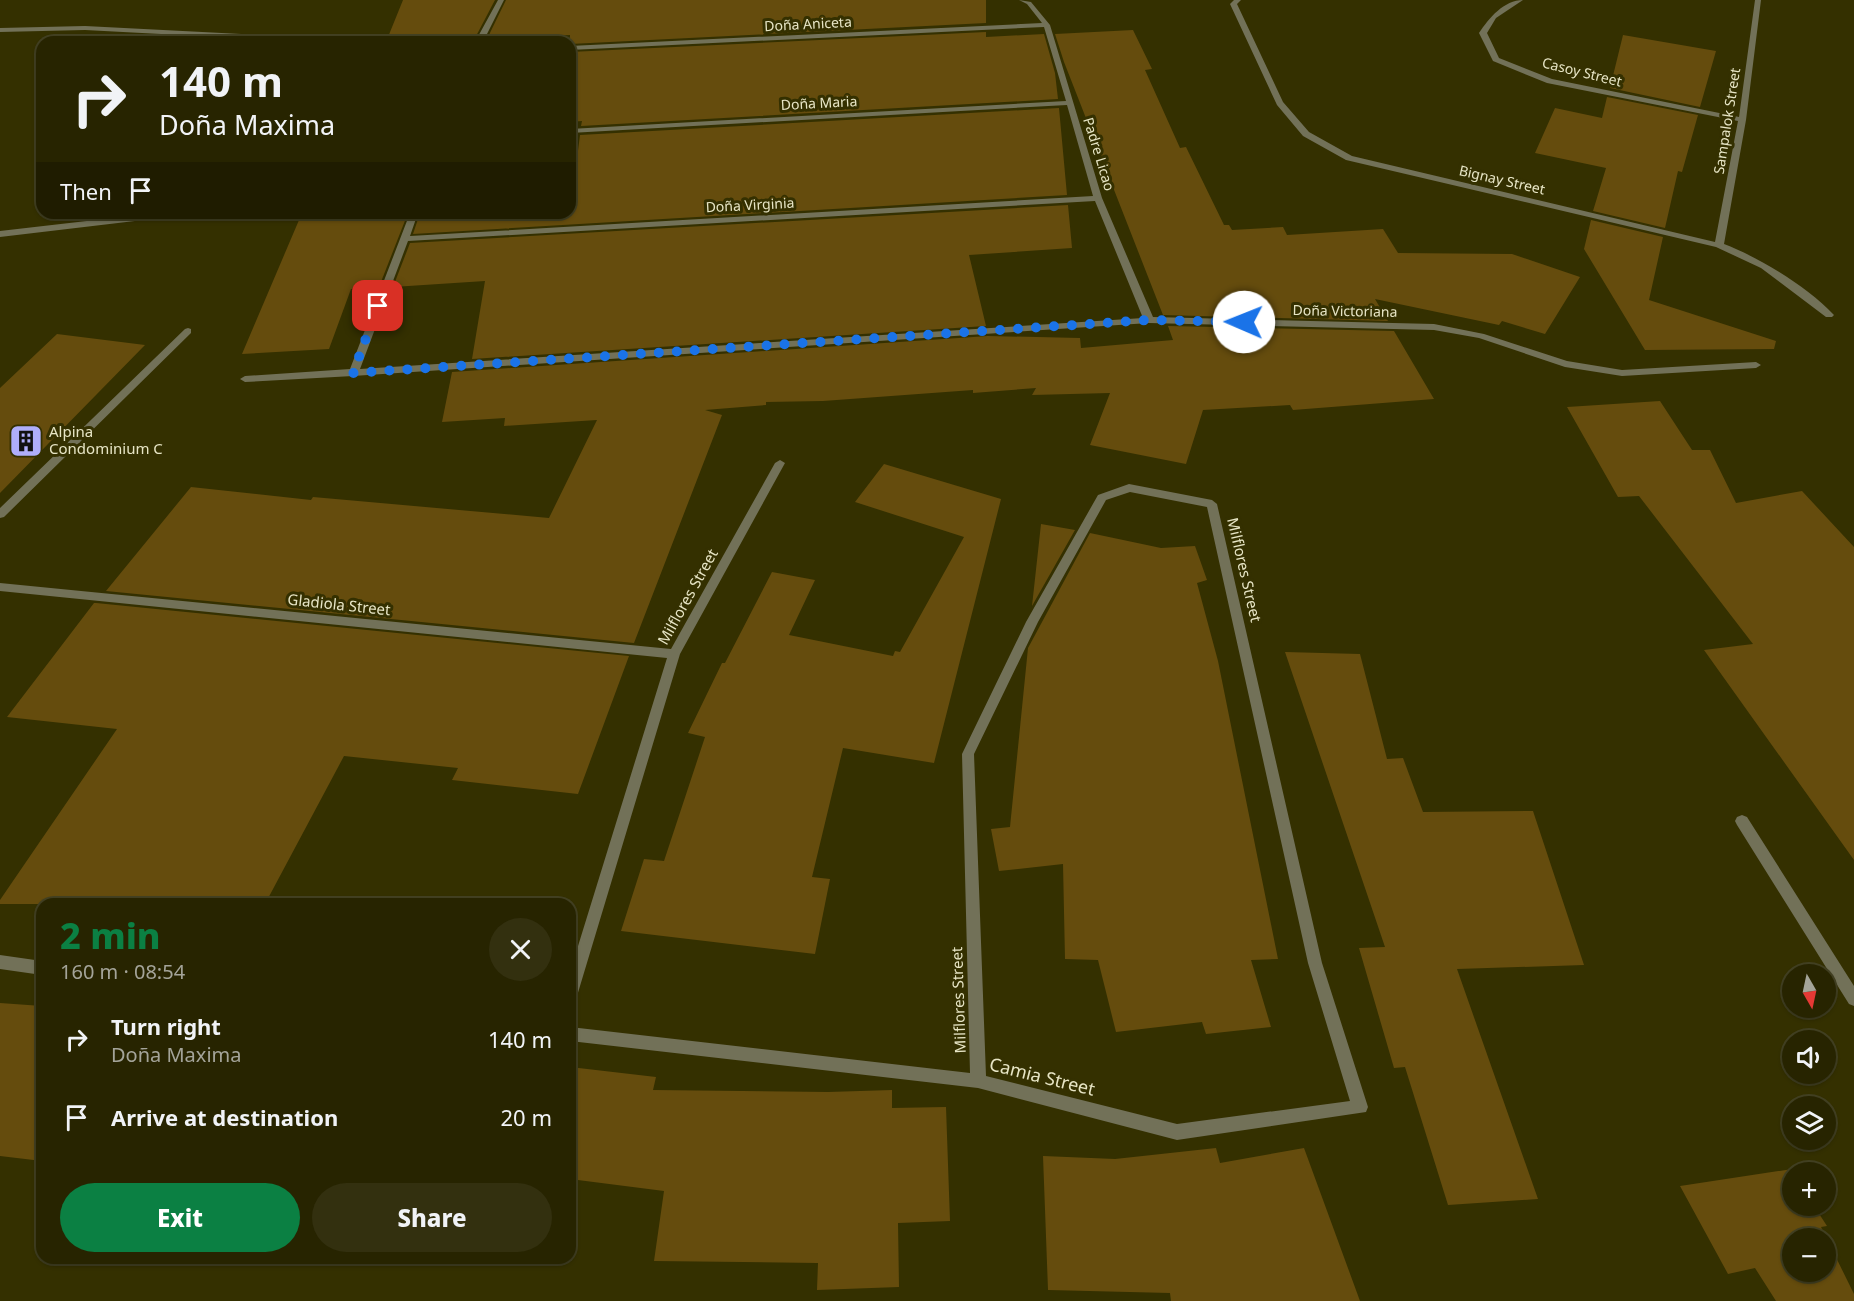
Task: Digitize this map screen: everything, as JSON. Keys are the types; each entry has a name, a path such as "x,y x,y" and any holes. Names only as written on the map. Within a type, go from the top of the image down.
{"street":[{"path":"482,36 501,0"},
{"name":"Padre Licao","path":"1022,0 1029,3 1047,25 1098,198 1149,320"},
{"name":"Bignay Street","path":"1238,0 1233,4 1280,103 1306,134 1349,158 1719,245 1746,255 1773,269 1829,315"},
{"name":"Casoy Street","path":"1520,0 1493,17 1483,33 1496,59 1550,81 1742,120"},
{"name":"Sampalok Street","path":"1719,245 1742,120 1758,0"},
{"name":"Doña Aniceta","path":"576,48 1047,25"},
{"path":"0,30 85,28 242,36"},
{"name":"Doña Maria","path":"576,130 1069,103"},
{"name":"Doña Virginia","path":"404,239 1098,198"},
{"path":"0,234 126,219"},
{"path":"353,373 412,219"},
{"name":"Doña Victoriana","path":"245,379 1149,320 1434,327 1481,336 1565,364 1622,373 1756,365"},
{"path":"0,514 188,331"},
{"name":"Milflores Street","path":"576,976 674,654 780,463"},
{"name":"Milflores Street","path":"978,1081 968,754 1032,622 1102,498 1129,488 1212,504 1316,963 1360,1107"},
{"name":"Gladiola Street","path":"0,587 674,654"},
{"path":"1742,821 1854,999"},
{"path":"0,962 36,967"},
{"name":"Camia Street","path":"576,1035 978,1081 1177,1132 1360,1107"}],"building":[{"path":"403,0 495,0 476,36 388,36"},
{"path":"506,0 986,0 986,23 576,44 576,36 570,35 488,36"},
{"path":"1133,30 1152,69 1145,70 1180,148 1186,147 1224,225 1229,225 1232,230 1283,227 1287,235 1383,229 1398,253 1512,254 1580,277 1545,334 1502,321 1499,325 1375,299 1388,321 1163,315 1055,34"},
{"path":"986,32 986,37 1044,34 1055,73 1058,99 581,126 582,121 576,122 576,52"},
{"path":"1623,35 1716,51 1700,107 1610,88"},
{"path":"1607,97 1698,115 1682,172 1678,171 1665,228 1593,211 1606,168 1535,153 1555,108 1602,118"},
{"path":"1059,108 1067,195 413,234 418,219 576,219 576,166 580,135"},
{"path":"1068,205 1072,248 969,255 986,326 472,359 485,281 393,287 410,243"},
{"path":"299,219 406,219 379,287 351,289 329,349 242,354"},
{"path":"1591,220 1663,237 1649,300 1776,341 1774,349 1645,350 1584,249"},
{"path":"1168,326 1394,331 1434,399 1293,410 1290,405 1203,410 1186,464 1090,445 1110,393 1032,395 1036,388 973,393 973,390 823,401 766,402 766,405 705,410 722,415 634,643 106,591 191,487 311,500 313,497 549,518 597,420 504,426 505,418 442,422 452,372 988,336 1080,338 1081,348 1173,340"},
{"name":"Alpina Condominium C","path":"57,334 145,345 0,493 0,388"},
{"path":"1660,401 1692,450 1710,450 1736,503 1802,491 1854,547 1854,860 1704,650 1753,644 1639,496 1618,497 1567,407"},
{"path":"884,464 1001,499 934,763 843,748 812,877 830,879 815,954 621,931 644,859 664,861 705,737 688,733 722,663 725,663 772,572 815,580 789,635 893,656 895,651 900,652 964,537 855,502"},
{"path":"1041,524 1075,530 1032,606"},
{"path":"1090,533 1161,548 1195,546 1207,580 1197,583 1218,661 1278,959 1251,960 1271,1027 1206,1034 1202,1022 1116,1032 1098,960 1065,959 1063,864 999,871 991,829 1010,827 1028,648"},
{"path":"94,603 629,656 578,794 452,780 458,768 344,756 268,898 36,898 36,904 0,904 0,900 117,729 7,717"},
{"path":"1285,652 1360,654 1387,759 1403,758 1423,812 1533,811 1584,965 1457,969 1538,1199 1448,1205 1405,1067 1394,1068 1359,948 1385,947"},
{"path":"0,1003 36,1006 36,1160 0,1156"},
{"path":"576,1068 656,1077 653,1090 828,1092 892,1090 892,1108 946,1107 950,1221 898,1223 899,1287 817,1290 818,1263 654,1261 664,1191 576,1180"},
{"path":"1216,1148 1220,1163 1304,1148 1360,1301 1171,1301 1170,1293 1048,1290 1043,1156 1115,1159"},
{"path":"1782,1171 1782,1216 1820,1216 1827,1226 1782,1228 1782,1282 1836,1282 1836,1257 1854,1294 1854,1301 1776,1301 1755,1268 1728,1274 1680,1186"}],"place":[{"name":"Alpina Condominium C","path":"26,441"}],"route":[{"path":"378,306 353,373 1149,320 1244,322"}]}
